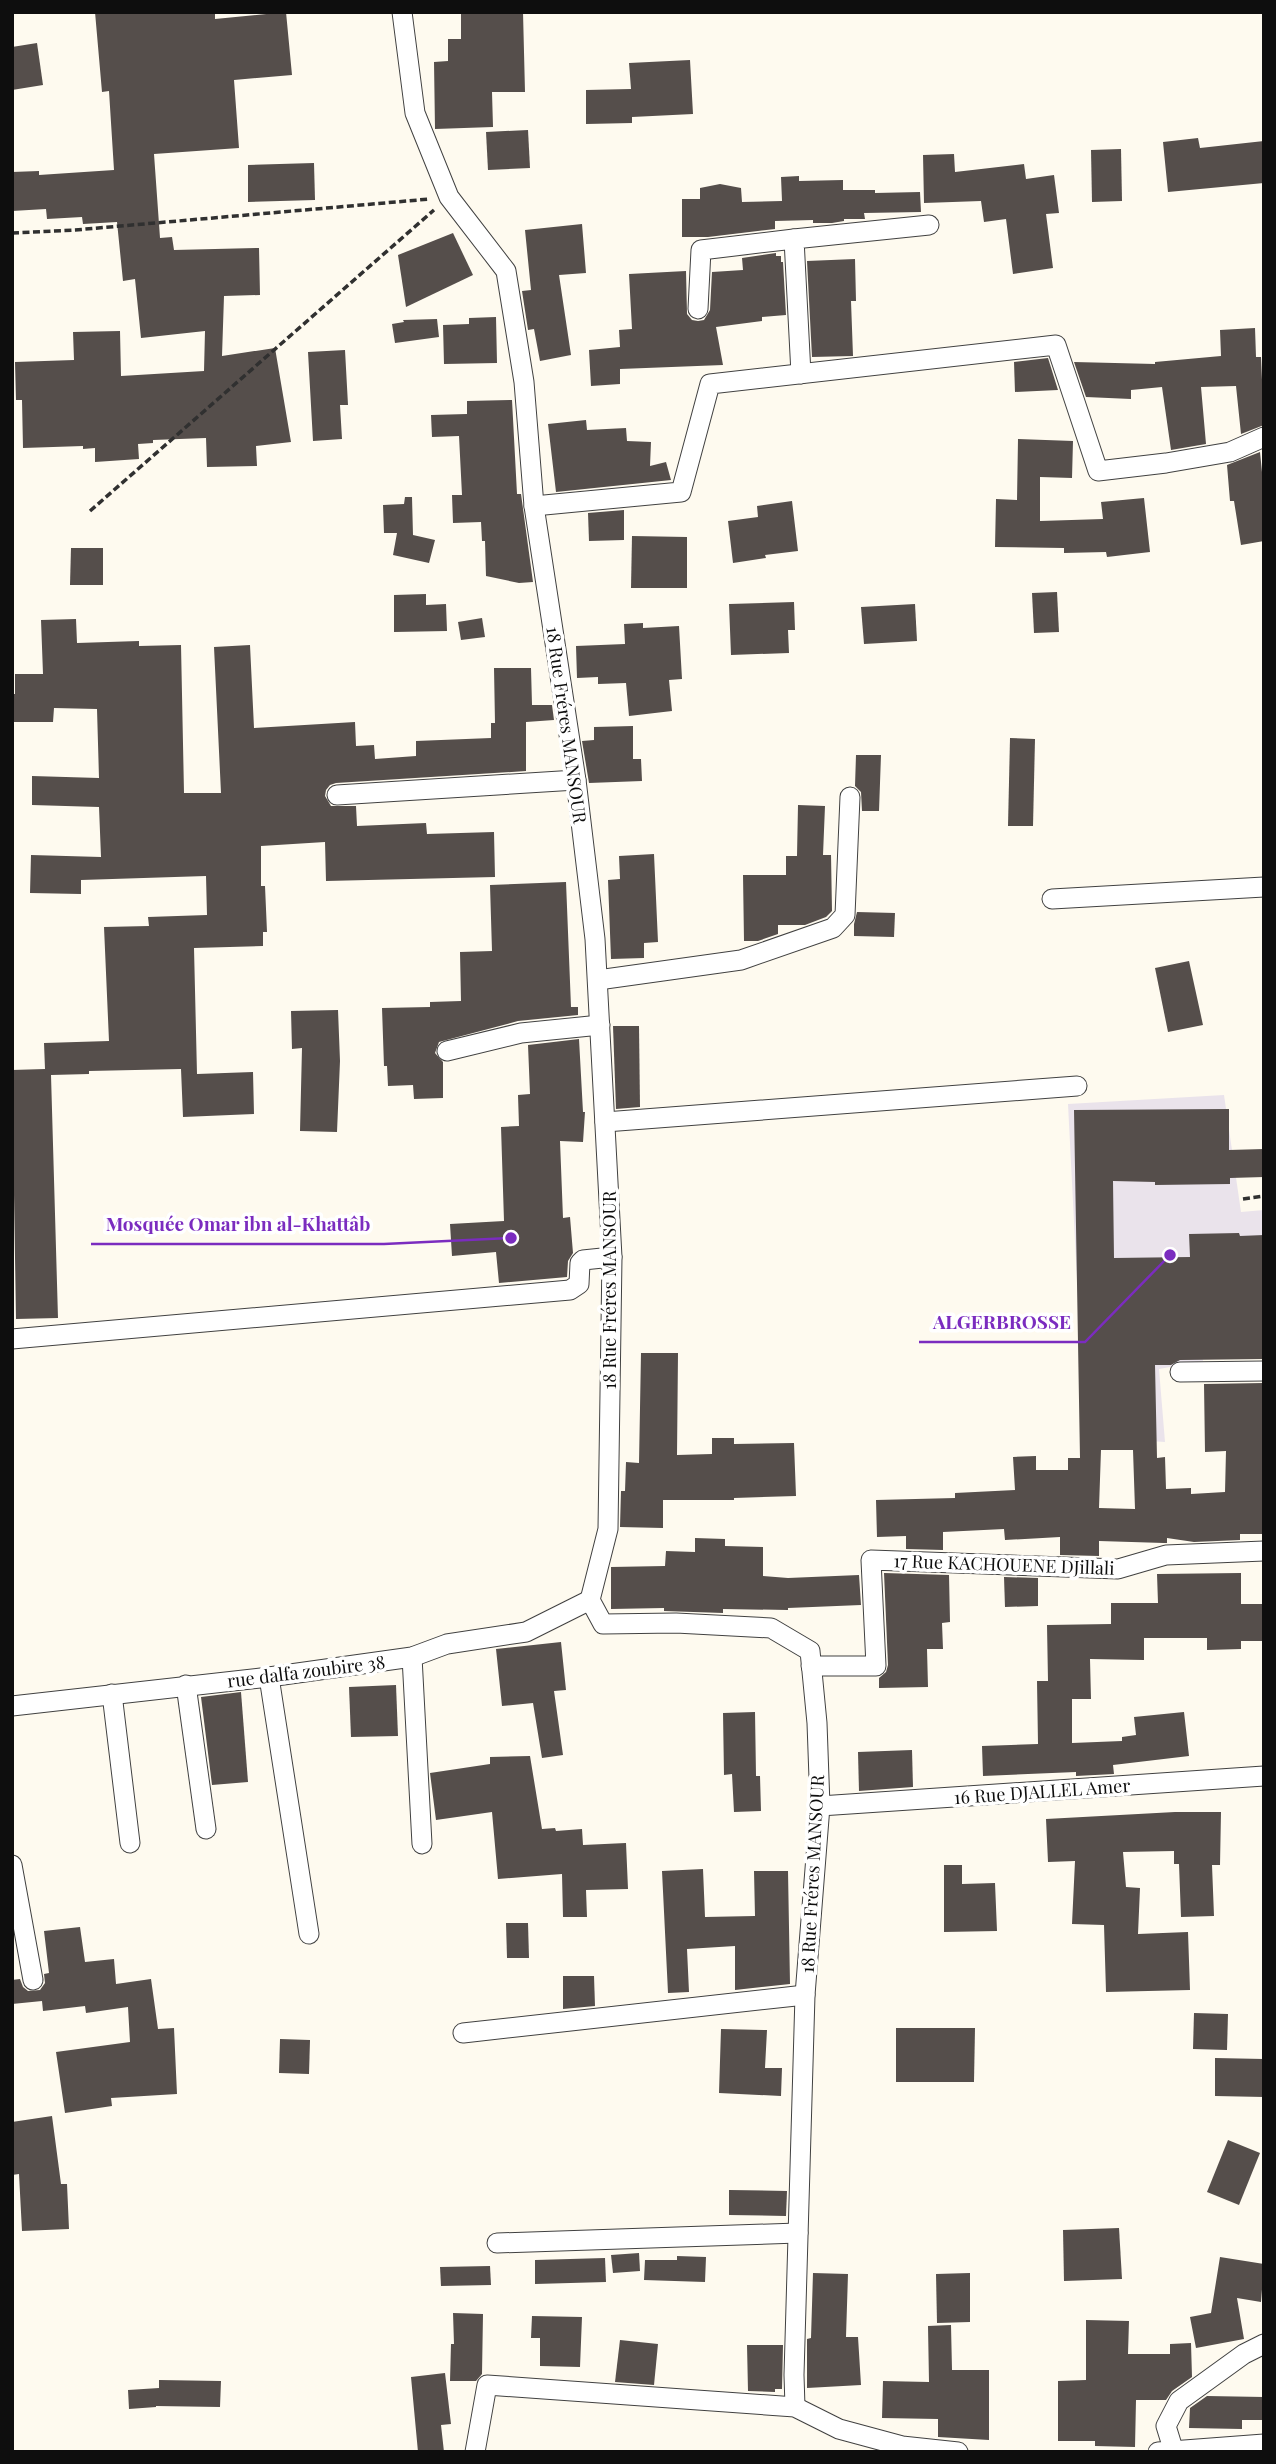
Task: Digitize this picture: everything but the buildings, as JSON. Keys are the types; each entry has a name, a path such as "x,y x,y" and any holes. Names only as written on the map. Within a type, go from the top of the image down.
{"street":[{"name":"18 Rue Fréres MANSOUR","path":"402,12 415,113 449,197 506,271 524,382 534,506 576,780 595,939 612,1257 608,1529 590,1601 603,1624 676,1623 771,1628 810,1651 817,1723 820,1806 805,1995 795,2407"},
{"path":"698,309 701,250 929,225"},
{"path":"794,239 801,374"},
{"path":"534,506 681,492 710,384 1056,345 1098,471 1230,452 1264,437"},
{"path":"337,795 576,780"},
{"path":"598,980 741,960 833,928 845,915 850,797"},
{"path":"1052,899 1264,887"},
{"path":"447,1051 520,1033 600,1025"},
{"path":"605,1122 1077,1086"},
{"path":"12,1339 570,1290 579,1284 580,1263 583,1260 612,1257"},
{"path":"1180,1371 1264,1371"},
{"name":"17 Rue KACHOUENE DJillali","path":"811,1666 876,1666 871,1560 1118,1569 1166,1555 1264,1551"},
{"name":"rue dalfa zoubire 38","path":"12,1706 269,1677 412,1657 447,1644 526,1632 590,1601"},
{"path":"412,1657 422,1844"},
{"path":"269,1677 309,1934"},
{"path":"186,1685 206,1829"},
{"path":"111,1694 130,1843"},
{"name":"16 Rue DJALLEL Amer","path":"820,1806 1264,1776"},
{"path":"12,1865 33,1980"},
{"path":"463,2033 805,1995"},
{"path":"497,2243 798,2233"},
{"path":"1264,2344 1244,2354 1179,2401 1166,2426 1169,2451 1264,2444"},
{"path":"475,2452 487,2385 795,2407 839,2429 902,2449 958,2452"}],"path":[{"path":"12,233 75,230 449,197"},
{"path":"90,511 449,197"},
{"path":"1244,1199 1264,1196"}],"shaded area":[{"path":"1224,1095 1241,1212 1264,1210 1264,1299 1197,1299 1203,1361 1159,1369 1165,1442 1085,1437 1068,1104"}],"place":[{"name":"Mosquée Omar ibn al-Khattâb","path":"511,1238"},
{"name":"ALGERBROSSE","path":"1170,1255"}]}
